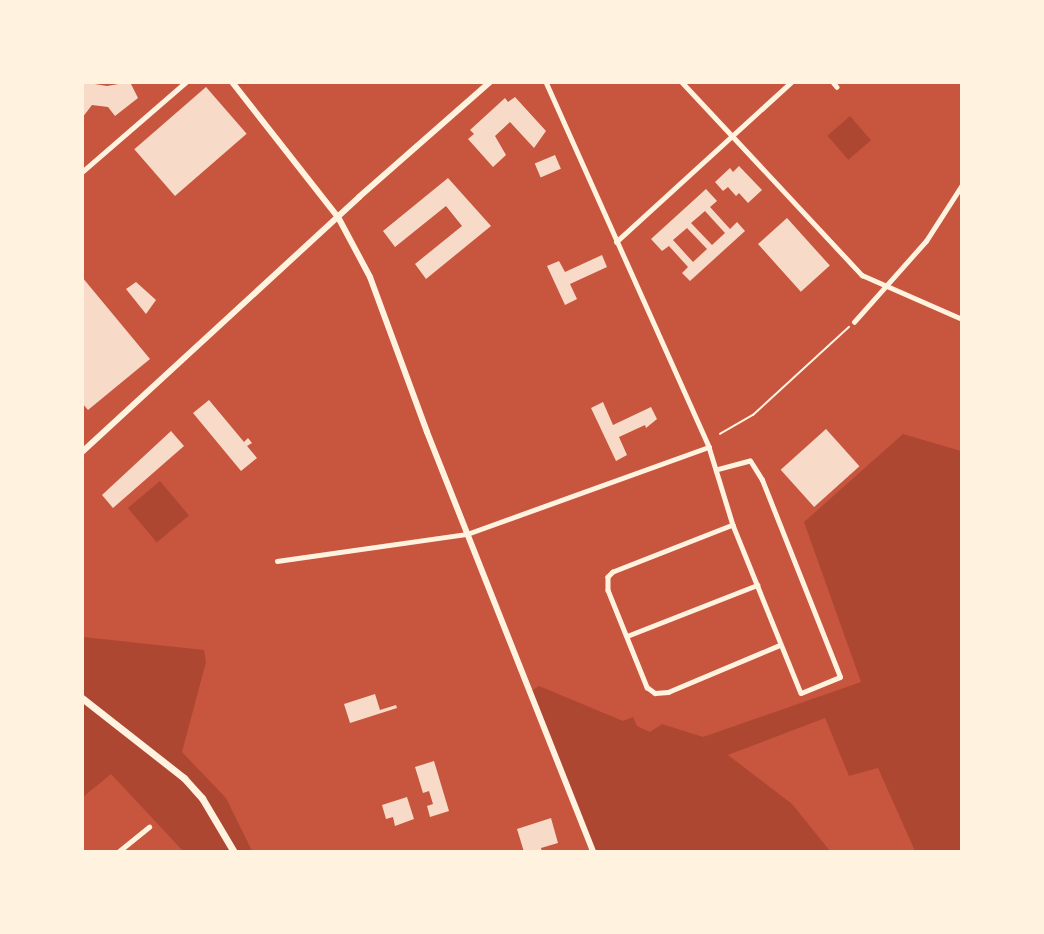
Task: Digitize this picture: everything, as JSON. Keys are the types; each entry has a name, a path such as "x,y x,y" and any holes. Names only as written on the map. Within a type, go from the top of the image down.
{"main road":[{"path":"82,698 184,778 202,798 234,852"}],"street":[{"path":"82,172 186,82"},
{"path":"232,82 338,217 381,303 397,354 593,852"},
{"path":"82,453 338,217 490,82"},
{"path":"556,82 547,85 709,447 733,525 801,693 840,677 762,480 750,461 717,470"},
{"path":"682,82 862,275 962,320"},
{"path":"616,242 791,82"},
{"path":"854,322 888,287 938,224 962,185"},
{"path":"277,561 467,534 709,447"},
{"path":"733,525 608,577 608,590 649,689 655,693 668,692 780,645"},
{"path":"627,636 757,585"},
{"path":"118,852 149,827"}],"path":[{"path":"720,434 753,416 854,322"}],"shaded area":[{"path":"850,116 871,140 848,160 827,136"},
{"path":"903,434 961,451 961,851 915,851 878,768 849,776 825,718 728,755 792,804 830,851 593,851 531,691 539,686 623,721 633,717 637,726 650,732 662,724 703,737 861,682 804,522"},
{"path":"160,481 189,515 157,542 128,508"},
{"path":"83,637 204,650 206,662 182,752 226,798 252,851 183,851 111,774 83,797"}],"building":[{"path":"82,82 107,86 130,82 138,98 115,116 108,107 92,105 82,118"},
{"path":"206,87 247,134 175,196 134,149"},
{"path":"515,97 546,131 534,148 510,122 495,136 506,155 493,167 468,139 474,134 470,130 505,98 508,102"},
{"path":"555,155 561,169 541,177 535,164"},
{"path":"739,166 762,190 748,203 739,193 736,196 728,187 723,191 715,182 730,168 733,172"},
{"path":"448,178 491,226 426,279 415,264 462,226 446,206 395,247 383,231"},
{"path":"706,189 717,201 710,207 730,229 737,222 745,231 690,281 682,273 688,267 669,246 662,251 651,239","holes":["705,211 725,233 712,245 691,223","687,228 707,249 693,262 673,240"]},
{"path":"787,218 830,266 801,292 758,244"},
{"path":"602,255 607,267 570,284 577,299 565,305 547,266 559,261 565,272"},
{"path":"82,277 150,359 88,410 82,403"},
{"path":"136,282 156,300 146,314 126,289"},
{"path":"209,400 244,442 248,438 252,443 247,446 257,458 241,471 193,413"},
{"path":"603,402 613,425 651,407 657,419 646,428 645,425 619,437 627,455 616,461 591,408"},
{"path":"826,429 859,466 814,507 781,470"},
{"path":"171,431 184,446 113,508 102,495"},
{"path":"375,694 380,710 396,705 397,708 350,723 344,704"},
{"path":"434,761 449,811 430,817 427,806 433,804 429,791 423,793 415,767"},
{"path":"407,797 414,819 395,826 393,817 386,819 382,805"},
{"path":"551,818 558,843 541,848 542,852 524,852 517,829"}]}
